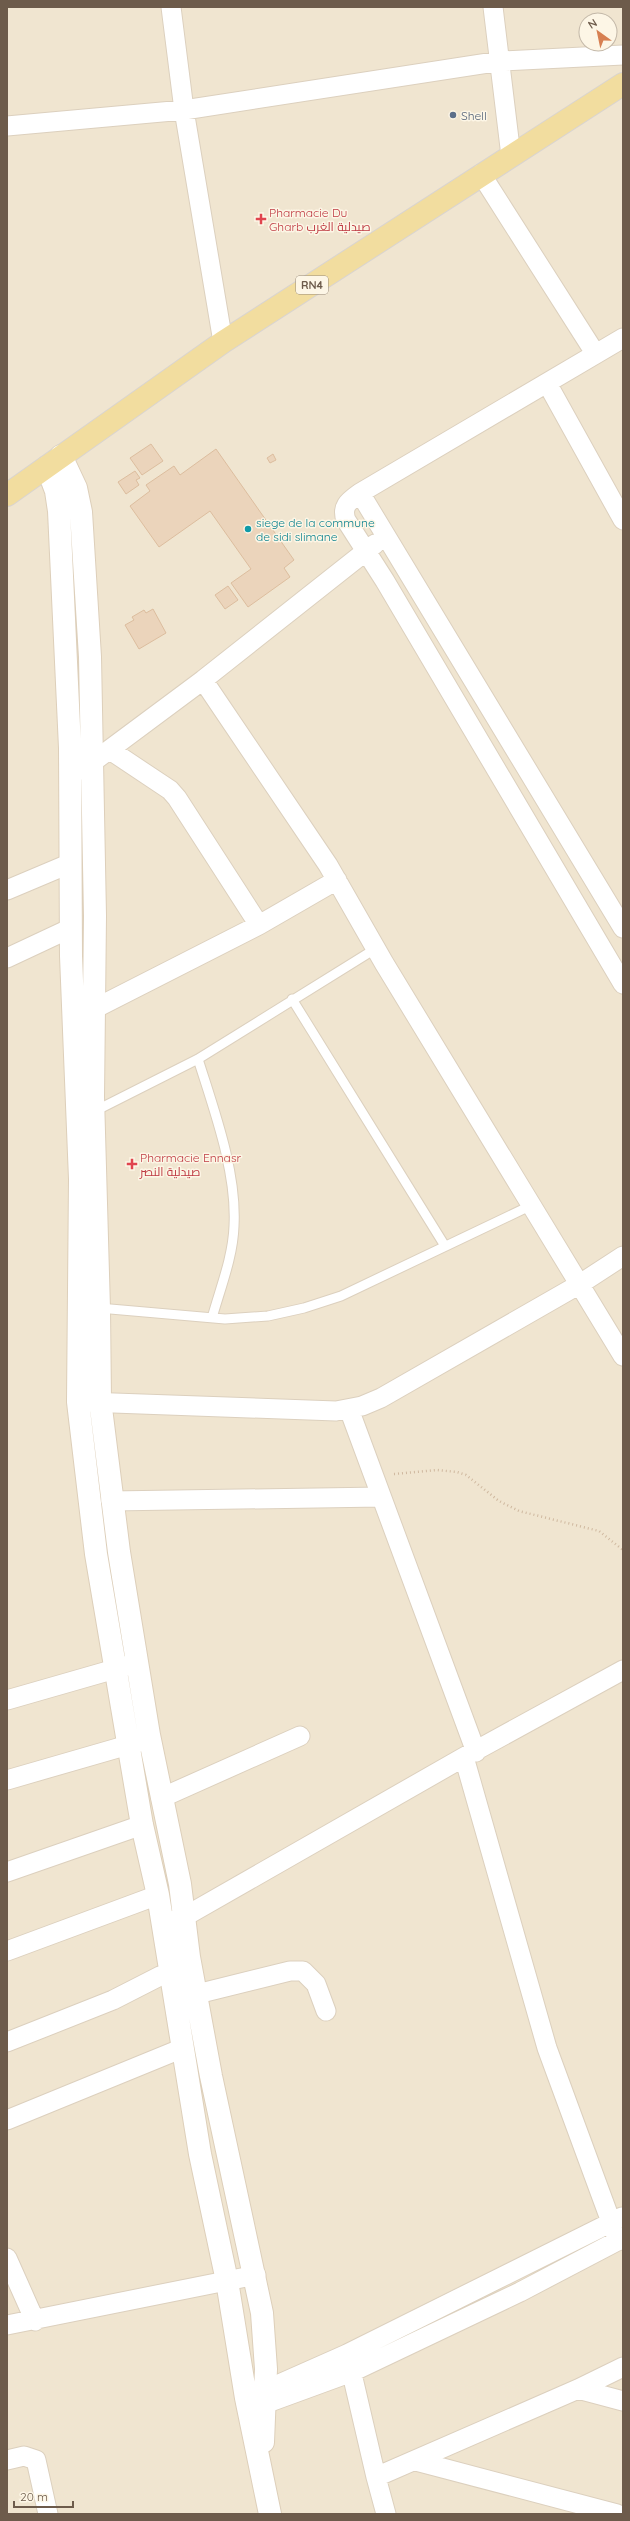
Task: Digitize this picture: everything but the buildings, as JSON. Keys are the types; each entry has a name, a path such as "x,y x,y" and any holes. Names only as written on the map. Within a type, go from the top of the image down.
{"main road":[{"name":"RN4","path":"7,495 223,342 481,174 623,84"}],"street":[{"path":"171,7 184,110 223,342"},
{"path":"493,7 501,61 511,156"},
{"path":"7,126 184,110 501,61 623,55"},
{"path":"481,174 596,353"},
{"path":"623,338 360,493 346,505 344,511 346,520 423,644 623,984"},
{"path":"547,383 623,520"},
{"path":"54,462 76,488 83,527 90,657 94,1009 80,1179 78,1402 96,1554 126,1665 140,1742 142,1825 158,1895 200,2154 227,2281 257,2401 261,2465 270,2514"},
{"path":"54,462 59,511 70,778 71,928 99,1308 100,1402 118,1552 126,1665"},
{"path":"360,493 623,928"},
{"path":"70,778 203,680 385,536"},
{"path":"423,644 444,633"},
{"path":"203,680 337,880 376,948 623,1356"},
{"path":"110,750 170,790 177,798 259,925"},
{"path":"538,840 561,827"},
{"path":"7,890 71,863"},
{"path":"94,1009 259,925 337,880"},
{"path":"7,958 71,928"},
{"path":"78,1402 349,1409 382,1398 580,1284 623,1256"},
{"path":"257,2401 352,2372 520,2292 620,2240 617,2219 568,2109 547,2048 470,1755 374,1476 349,1409"},
{"path":"111,1501 381,1497"},
{"path":"96,1554 118,1552"},
{"path":"7,1700 126,1665"},
{"path":"163,1924 184,1917 623,1670"},
{"path":"161,1798 300,1736"},
{"path":"7,1780 140,1742"},
{"path":"140,1742 161,1798 180,1884 191,1966 211,2076 256,2275 265,2341 257,2401"},
{"path":"7,1872 142,1825"},
{"path":"7,1951 158,1895"},
{"path":"7,2042 113,2000 171,1972 191,1966"},
{"path":"197,1994 290,1971 303,1971 316,1984 326,2011"},
{"path":"7,2120 184,2048"},
{"path":"257,2401 346,2354 617,2219"},
{"path":"8,2262 35,2321"},
{"path":"7,2325 35,2321 256,2275"},
{"path":"346,2354 352,2372 386,2514"},
{"path":"376,2477 416,2461 578,2389 623,2367"},
{"path":"578,2389 623,2401"},
{"path":"7,2460 24,2456 36,2460 48,2514"},
{"path":"416,2461 618,2514"}],"lane":[{"path":"85,1116 198,1059 376,948"},
{"path":"292,999 445,1246"},
{"path":"198,1059 220,1128 231,1188 234,1226 231,1248 212,1318"},
{"path":"99,1308 212,1318 268,1316 304,1308 341,1296 532,1205"}],"path":[{"path":"374,1476 451,1470 466,1475 499,1501 519,1511 599,1531 623,1550"}],"shaded area":[{"path":"7,7 623,7 623,2514 7,2514"}],"place":[{"name":"Shell","path":"453,115"},
{"name":"Pharmacie Du Gharb صيدلية الغرب","path":"261,219"},
{"name":"siege de la commune de sidi slimane","path":"248,529"},
{"name":"Pharmacie Ennasr صيدلية النصر","path":"132,1164"}]}
